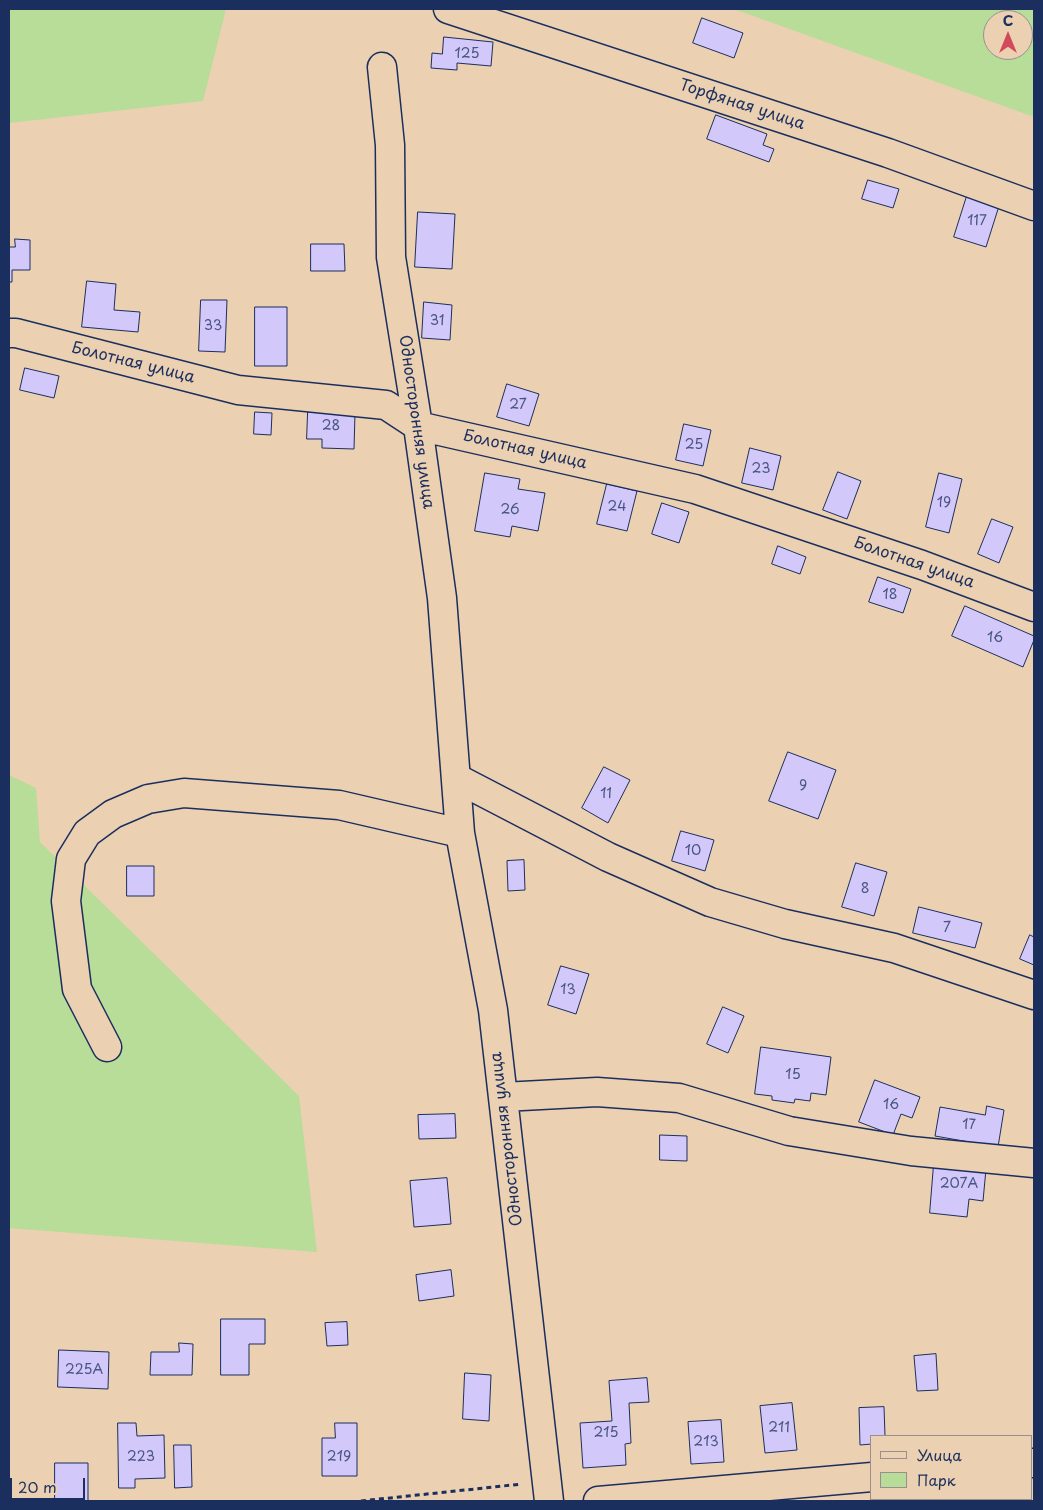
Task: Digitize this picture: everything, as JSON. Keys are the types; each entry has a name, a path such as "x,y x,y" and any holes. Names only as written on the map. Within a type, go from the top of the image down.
{"street":[{"name":"Торфяная улица","path":"448,9 888,153 1034,206"},
{"name":"Односторонняя улица","path":"382,67 390,145 391,257 418,426 442,598 460,834 492,1010 548,1492"},
{"name":"Болотная улица","path":"9,333 238,390 386,406 418,426 695,489 922,565 1034,607"},
{"path":"456,778 608,857 710,902 785,924 894,948 1034,996"},
{"path":"107,1047 77,989 66,901 71,859 87,834 113,814 148,799 184,793 339,805 460,834"},
{"path":"503,1097 596,1092 679,1098 789,1131 911,1151 1034,1163"},
{"path":"598,1501 870,1477"}],"path":[{"path":"361,1501 548,1492"}],"green space":[{"path":"9,9 226,9 203,101 9,123"},
{"path":"734,9 1034,9 1034,117"},
{"path":"9,775 36,788 40,842 299,1096 317,1252 9,1228"}],"building":[{"path":"702,18 743,33 734,58 693,43"},
{"path":"444,37 493,42 491,66 457,63 457,70 431,68 432,53 442,54"},
{"path":"716,115 767,134 763,145 774,149 769,162 707,139"},
{"path":"868,180 899,189 893,208 862,199"},
{"path":"967,196 999,206 986,247 954,237"},
{"path":"418,212 455,214 452,269 415,267"},
{"path":"15,239 30,240 30,270 12,270 12,282 9,282 9,247 15,247"},
{"path":"311,244 344,244 345,271 311,271"},
{"path":"87,281 116,284 114,310 140,312 138,332 82,327"},
{"path":"201,300 227,300 225,352 199,351"},
{"path":"424,302 452,305 450,340 422,338"},
{"path":"255,307 287,307 287,366 255,366"},
{"path":"25,368 59,376 54,398 20,390"},
{"path":"507,384 539,394 529,426 497,417"},
{"path":"255,412 272,413 271,435 254,434"},
{"path":"308,412 355,413 354,449 322,448 322,439 307,439"},
{"path":"684,424 711,430 703,466 676,460"},
{"path":"750,448 781,456 773,490 742,483"},
{"path":"838,472 861,481 847,519 823,510"},
{"path":"485,473 520,479 518,489 545,493 538,531 512,526 510,537 475,531"},
{"path":"939,473 962,479 949,533 926,527"},
{"path":"607,484 637,491 627,531 597,524"},
{"path":"662,503 689,512 679,543 652,534"},
{"path":"992,519 1013,527 999,563 978,554"},
{"path":"778,546 806,557 800,574 772,564"},
{"path":"878,577 911,589 903,613 869,602"},
{"path":"965,606 1034,636 1023,667 952,636"},
{"path":"788,752 836,770 818,819 769,801"},
{"path":"604,767 630,780 608,823 582,808"},
{"path":"681,831 714,840 705,871 672,861"},
{"path":"524,860 525,890 508,891 507,861"},
{"path":"856,863 887,872 874,916 842,907"},
{"path":"127,866 154,866 154,896 127,896"},
{"path":"919,907 982,923 975,948 913,933"},
{"path":"1030,935 1034,937 1034,965 1020,959"},
{"path":"561,966 589,974 576,1014 548,1005"},
{"path":"723,1007 744,1016 728,1053 707,1044"},
{"path":"761,1047 831,1057 826,1095 811,1093 810,1101 795,1099 794,1103 772,1100 772,1096 755,1094"},
{"path":"875,1080 920,1097 912,1118 901,1114 893,1135 859,1122"},
{"path":"987,1106 1004,1110 998,1147 935,1136 940,1107 985,1115"},
{"path":"455,1114 456,1138 419,1139 418,1115"},
{"path":"660,1135 687,1136 687,1161 660,1160"},
{"path":"934,1164 986,1169 983,1201 969,1199 967,1217 930,1213"},
{"path":"447,1178 451,1224 414,1227 410,1181"},
{"path":"451,1270 454,1296 419,1301 416,1275"},
{"path":"221,1319 265,1319 265,1344 249,1344 249,1375 221,1375"},
{"path":"347,1322 348,1345 327,1346 325,1323"},
{"path":"179,1343 193,1344 192,1375 150,1375 151,1352 179,1352"},
{"path":"59,1350 109,1352 108,1389 58,1387"},
{"path":"936,1354 938,1390 917,1391 914,1356"},
{"path":"465,1373 491,1375 489,1421 463,1419"},
{"path":"647,1378 649,1402 629,1403 631,1443 625,1444 626,1465 583,1468 580,1423 612,1421 609,1381"},
{"path":"792,1403 797,1450 765,1453 760,1406"},
{"path":"884,1407 885,1435 870,1435 870,1444 860,1445 859,1408"},
{"path":"721,1420 724,1462 691,1464 688,1422"},
{"path":"118,1423 136,1423 137,1436 164,1435 165,1478 135,1479 135,1488 119,1488"},
{"path":"335,1423 357,1423 357,1476 322,1476 322,1438 335,1438"},
{"path":"174,1445 191,1445 192,1487 175,1488"},
{"path":"55,1463 88,1463 88,1501 55,1501"}]}
